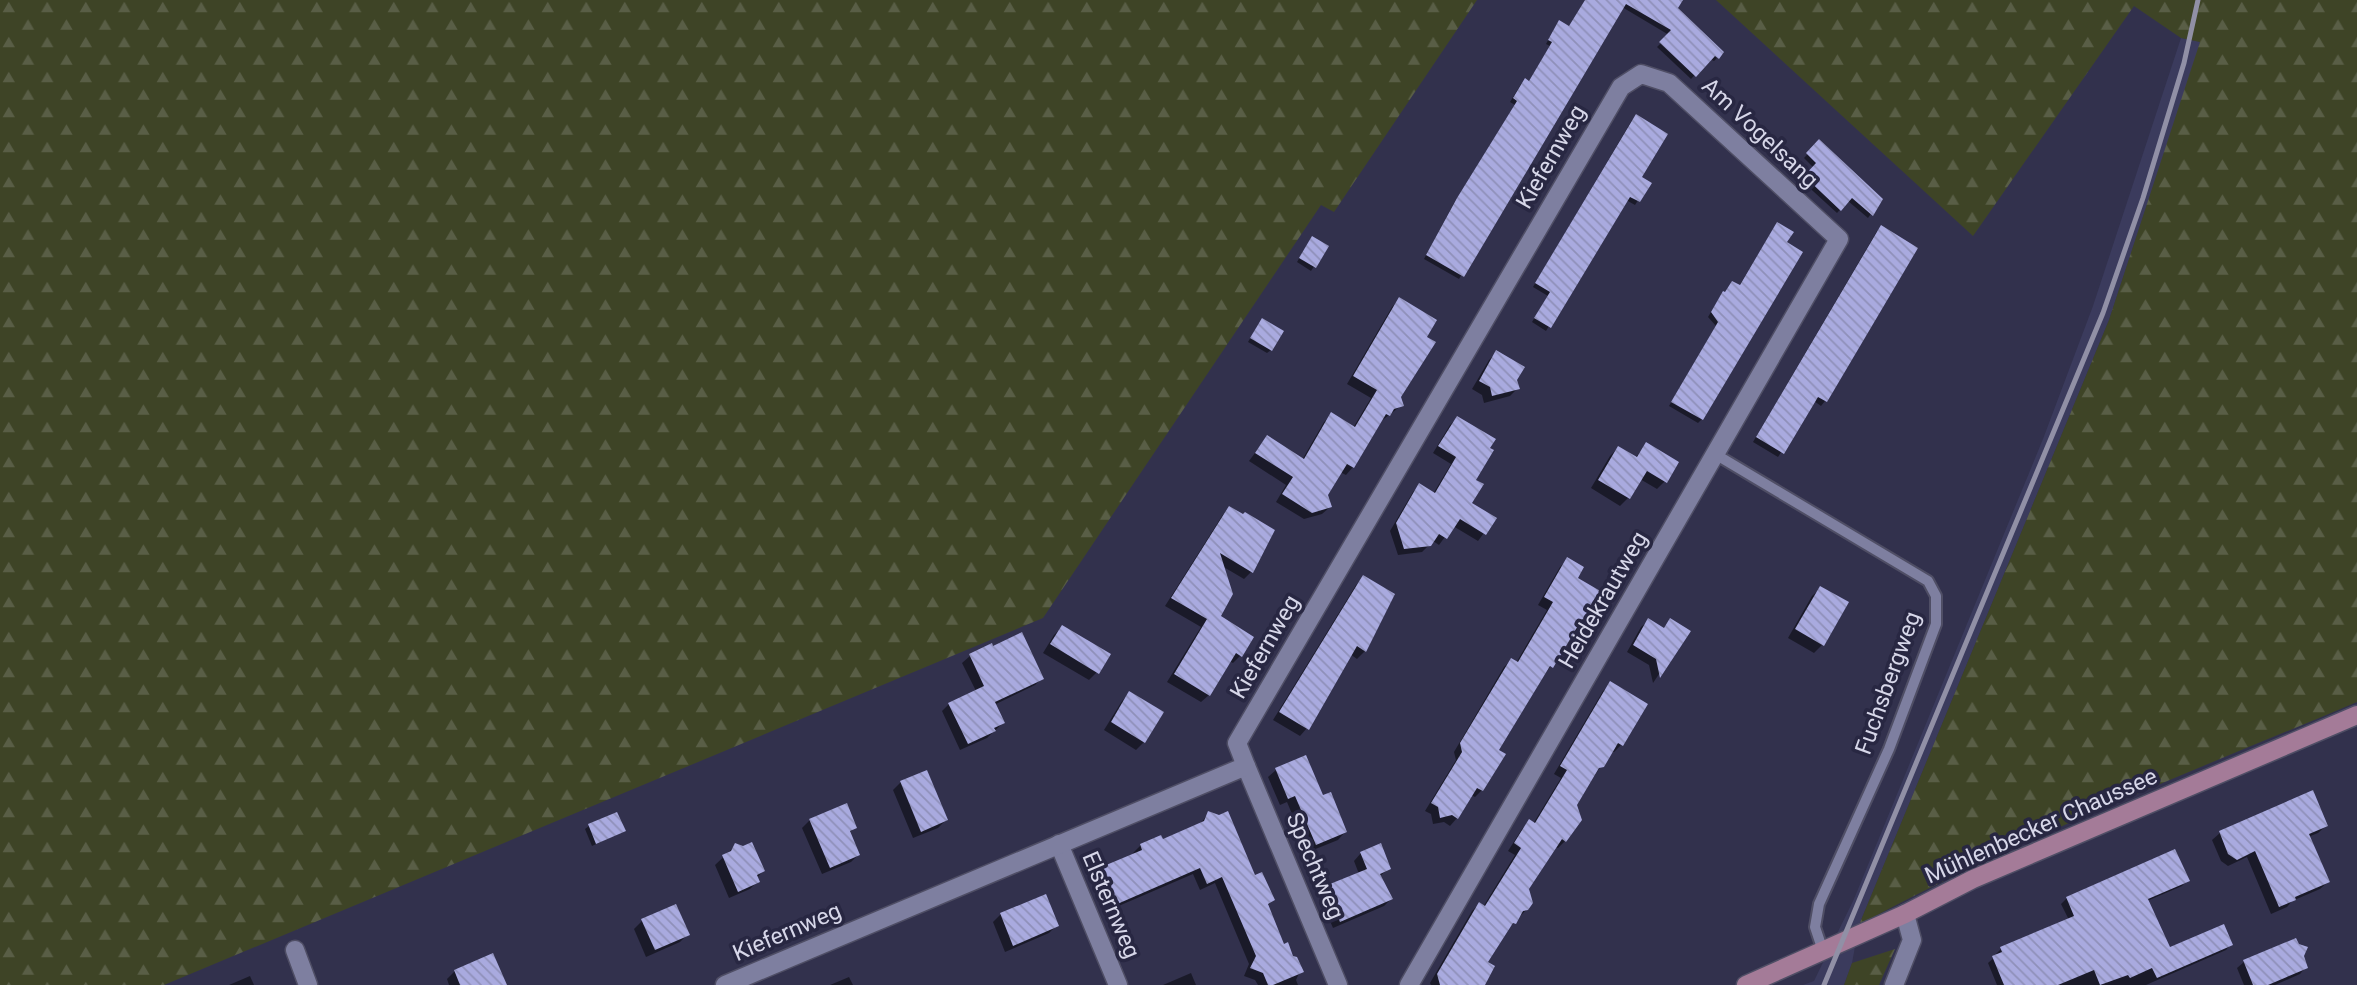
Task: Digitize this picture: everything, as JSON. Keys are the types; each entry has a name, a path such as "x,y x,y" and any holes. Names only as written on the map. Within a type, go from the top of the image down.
{"main road":[{"name":"Mühlenbecker Chaussee","path":"1746,985 1905,914 1973,879 2357,715"}],"street":[{"name":"Am Vogelsang","path":"1642,74 1669,83 1839,239"},
{"name":"Kiefernweg","path":"725,985 1246,766 1237,743 1621,87 1642,74"},
{"name":"Heidekrautweg","path":"1409,985 1839,239"},
{"name":"Spechtweg","path":"1246,766 1338,985"},
{"name":"Elsternweg","path":"1059,844 1118,985"},
{"path":"1894,985 1912,940 1905,914"},
{"path":"295,950 308,985"}],"lane":[{"name":"Fuchsbergweg","path":"1715,454 1928,582 1936,596 1936,624 1889,749 1819,904 1815,927 1823,951"}],"shaded area":[{"path":"2181,38 2201,42 2109,320 1859,925 1852,963 1844,985 1803,985 1814,981 1854,899 2043,439 2093,306"}],"green space":[{"path":"0,0 1477,0 1334,212 1321,205 1043,618 164,985 0,985"},
{"path":"1716,0 2357,0 2357,702 2042,835 1919,893 1859,925 2109,320 2200,42 2181,38 2134,6 1973,236"},
{"path":"1895,949 1879,985 1844,985 1852,963"}],"building":[{"path":"1585,0 1683,0 1678,8 1724,52 1719,59 1715,56 1696,77 1659,42 1671,30 1626,4 1464,277 1426,255 1457,198 1517,101 1513,98 1525,78 1529,81 1552,42 1548,40 1559,20 1569,26"},
{"path":"1636,114 1668,134 1642,177 1652,183 1640,202 1630,197 1551,328 1534,318 1550,292 1535,283"},
{"path":"1819,139 1883,199 1873,216 1852,198 1841,211 1804,176 1816,163 1806,153"},
{"path":"1777,222 1794,232 1787,242 1803,252 1703,420 1671,402 1718,322 1711,312 1723,291 1725,292 1732,281 1740,285"},
{"path":"1881,225 1918,248 1827,402 1818,397 1784,454 1756,437"},
{"path":"1312,236 1329,246 1316,268 1299,258"},
{"path":"1399,297 1437,320 1427,337 1436,342 1401,397 1404,406 1394,409 1390,416 1386,414 1354,468 1347,464 1328,495 1332,507 1312,513 1282,494 1293,477 1255,453 1267,435 1304,459 1331,412 1355,427 1377,390 1353,376"},
{"path":"1262,318 1284,331 1272,351 1250,338"},
{"path":"1496,350 1525,367 1517,380 1520,389 1492,396 1490,387 1479,381"},
{"path":"1457,416 1496,439 1490,448 1494,450 1476,480 1484,484 1472,503 1497,518 1486,535 1460,519 1447,539 1439,534 1431,546 1404,549 1396,523 1419,483 1435,493 1456,457 1438,446"},
{"path":"1646,442 1679,462 1667,483 1647,471 1630,499 1598,480 1618,446 1637,457"},
{"path":"1229,506 1275,530 1253,573 1220,553 1233,594 1221,616 1254,637 1242,657 1236,653 1210,696 1174,674 1207,619 1171,598"},
{"path":"1567,557 1584,567 1578,578 1602,592 1585,621 1582,619 1553,668 1550,666 1499,750 1506,754 1483,791 1477,788 1458,819 1452,815 1440,818 1438,807 1431,803 1462,752 1460,743 1511,658 1518,662 1553,602 1544,597"},
{"path":"1363,575 1395,594 1366,652 1357,646 1309,730 1279,712"},
{"path":"1820,586 1849,602 1824,646 1795,629"},
{"path":"1648,618 1664,628 1670,618 1691,631 1660,678 1656,659 1633,645"},
{"path":"1062,625 1111,654 1099,674 1050,644"},
{"path":"1022,632 1044,679 995,702 1005,723 994,728 996,731 968,744 948,703 984,686 969,654"},
{"path":"1610,681 1648,704 1623,746 1618,743 1577,805 1582,820 1566,842 1562,839 1529,889 1533,903 1528,910 1523,911 1516,924 1513,923 1488,962 1495,966 1485,985 1440,985 1437,974 1479,902 1485,906 1521,848 1514,843 1529,819 1535,823 1567,770 1560,766"},
{"path":"1129,691 1164,712 1145,743 1111,722"},
{"path":"1306,755 1323,795 1331,792 1347,832 1316,845 1295,796 1288,799 1275,768"},
{"path":"927,770 948,820 921,832 900,781"},
{"path":"2313,790 2328,826 2309,834 2330,882 2279,907 2255,851 2237,860 2228,854 2219,831"},
{"path":"847,803 857,828 850,831 860,855 830,868 809,819"},
{"path":"1208,811 1219,815 1228,811 1255,875 1262,872 1275,900 1268,904 1284,944 1288,942 1293,956 1297,957 1304,972 1268,985 1263,973 1250,968 1256,956 1222,877 1207,884 1200,868 1115,905 1099,868 1142,850 1140,844 1161,835 1163,839 1204,821"},
{"path":"617,812 626,831 596,844 588,824"},
{"path":"752,842 765,871 757,875 760,882 738,892 722,855 731,851 735,843 743,846"},
{"path":"1381,843 1391,869 1380,874 1393,899 1340,922 1325,886 1367,869 1360,852"},
{"path":"2175,849 2190,881 2148,899 2170,947 2224,924 2233,945 2157,978 2152,968 2130,978 2128,975 2100,985 2094,970 2058,985 2004,985 1992,956 2002,952 2000,947 2074,916 2066,897"},
{"path":"1046,894 1059,926 1013,946 1000,913"},
{"path":"676,904 690,935 655,950 641,919"},
{"path":"2296,938 2299,944 2308,947 2304,956 2308,968 2268,985 2253,985 2243,960"},
{"path":"493,953 507,985 460,985 454,970"}],"railway":[{"path":"1824,985 2103,313 2143,198 2184,63 2198,0"}]}
